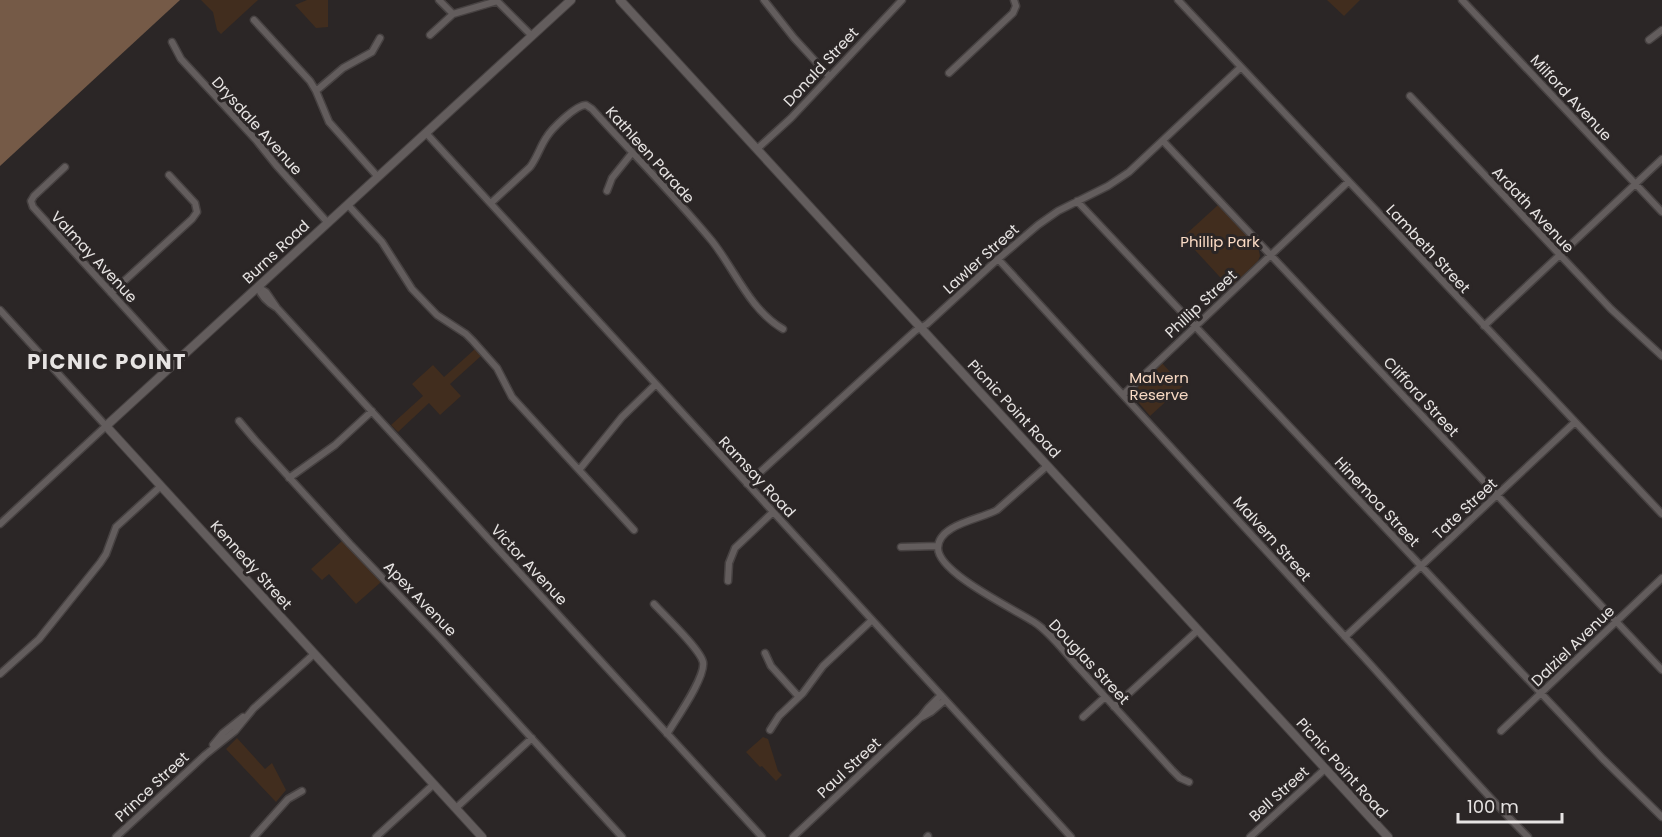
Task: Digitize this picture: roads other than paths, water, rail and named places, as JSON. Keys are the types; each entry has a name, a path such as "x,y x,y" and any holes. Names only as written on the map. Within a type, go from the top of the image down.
{"street":[{"path":"439,0 453,14"},
{"name":"Burns Road","path":"0,524 571,0"},
{"name":"Picnic Point Road","path":"620,0 1388,837"},
{"path":"764,0 829,76"},
{"name":"Donald Street","path":"757,149 791,118 902,0"},
{"path":"949,73 1013,13 1016,6 1014,0"},
{"name":"Lambeth Street","path":"1178,0 1662,514"},
{"name":"Milford Avenue","path":"1462,0 1662,212"},
{"path":"430,35 453,14 497,1 532,36"},
{"path":"254,20 310,81 329,122 378,177"},
{"path":"1649,40 1662,30"},
{"path":"316,91 343,68 372,52 381,38"},
{"name":"Drysdale Avenue","path":"172,42 181,59 328,223"},
{"name":"Lawler Street","path":"747,484 998,259 1046,219 1122,177 1241,67"},
{"name":"Ardath Avenue","path":"1410,96 1620,319 1662,356"},
{"name":"Kathleen Parade","path":"491,203 530,167 550,133 579,106 589,107 711,240 761,310 774,324 783,329"},
{"name":"Ramsay Road","path":"426,133 1071,837"},
{"name":"Clifford Street","path":"1163,141 1662,670"},
{"path":"607,191 612,178 632,153"},
{"path":"1485,326 1662,159"},
{"name":"Valmay Avenue","path":"65,167 34,196 31,204 175,363"},
{"path":"111,293 195,216 197,209 195,203 169,175"},
{"name":"Phillip Street","path":"1124,394 1348,182"},
{"name":"Hinemoa Street","path":"1077,201 1603,759 1662,817"},
{"path":"348,205 382,242 412,289 437,315 473,341 496,368 512,397 634,530"},
{"name":"Malvern Street","path":"998,259 1528,837"},
{"name":"Victor Avenue","path":"258,287 266,292 277,308 762,837"},
{"name":"Kennedy Street","path":"0,310 482,837"},
{"path":"579,470 621,417 656,384"},
{"path":"289,478 329,450 372,411"},
{"name":"Apex Avenue","path":"239,421 289,478 440,638 622,837"},
{"name":"Tate Street","path":"1345,637 1575,422"},
{"path":"902,547 938,546 942,537 958,525 988,515 1001,507 1047,466"},
{"path":"0,674 39,639 103,559 116,527 161,486"},
{"path":"728,581 729,563 735,548 773,512"},
{"name":"Douglas Street","path":"938,546 941,557 965,582 1041,627 1172,770 1180,778 1189,782"},
{"name":"Dalziel Avenue","path":"1501,731 1662,578"},
{"path":"654,604 698,653 704,669 668,734"},
{"path":"770,730 779,716 799,697 823,666 872,620"},
{"path":"1114,707 1198,630"},
{"path":"765,653 774,670 799,697"},
{"name":"Prince Street","path":"116,837 205,755 223,733 314,654"},
{"name":"Paul Street","path":"791,837 928,708 943,697"},
{"path":"1083,717 1105,697"},
{"path":"456,808 532,738"},
{"name":"Bell Street","path":"1250,837 1325,769"},
{"path":"376,837 434,784"},
{"path":"254,837 288,799 302,791"}],"district":[{"name":"PICNIC POINT","path":"107,362"}],"park label":[{"name":"Phillip Park","path":"1220,242"},
{"name":"Malvern Reserve","path":"1159,386"}]}
